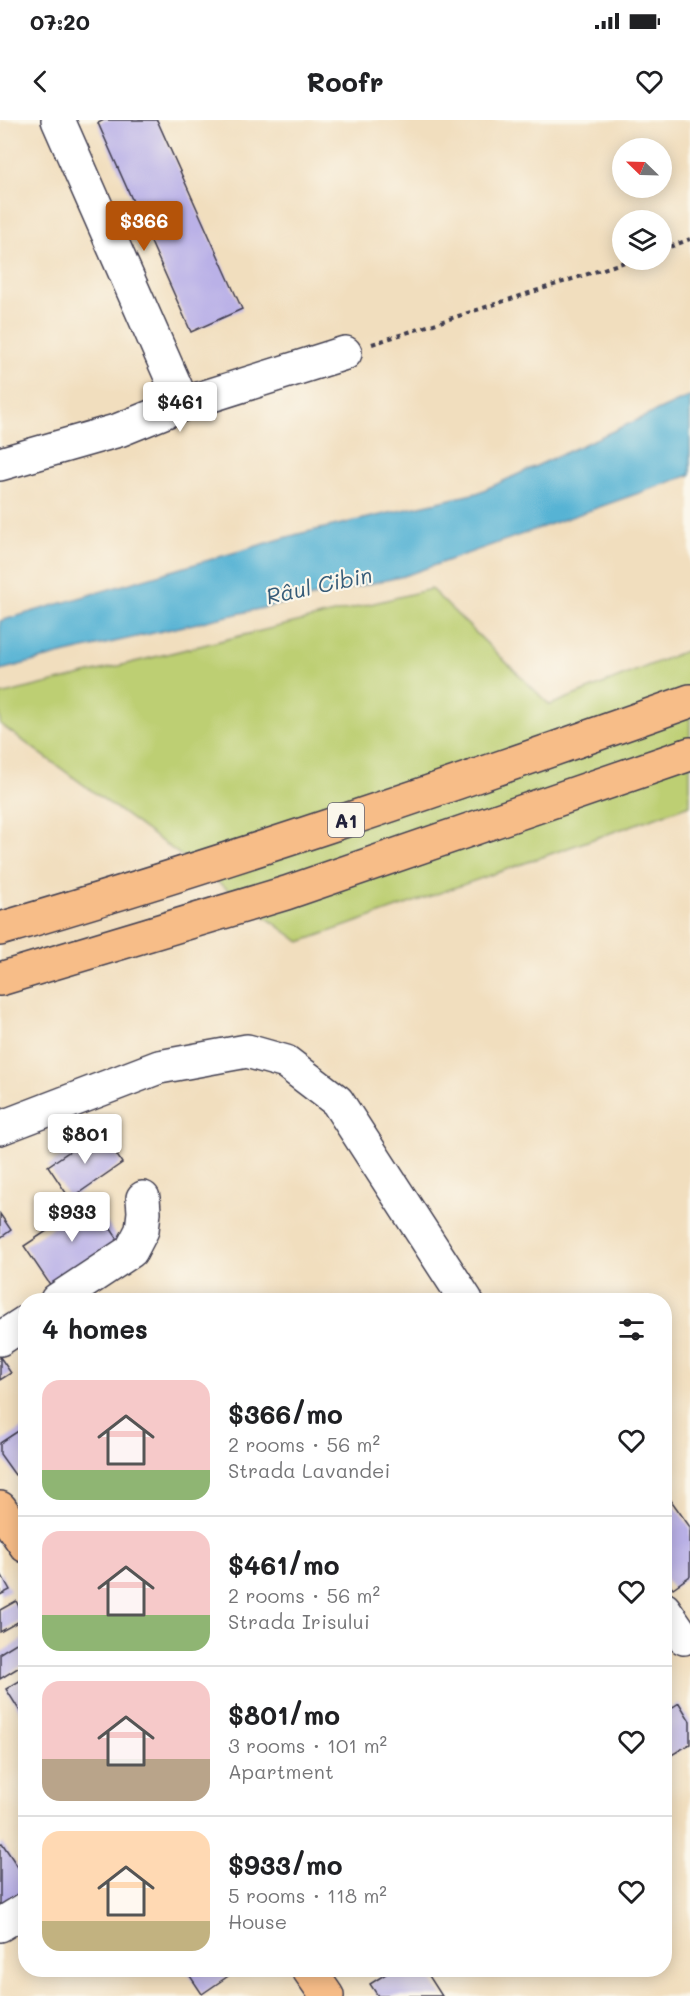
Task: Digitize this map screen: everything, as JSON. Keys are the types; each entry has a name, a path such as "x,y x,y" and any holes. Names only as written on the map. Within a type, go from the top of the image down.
{"main road":[{"name":"A1","path":"0,929 241,855 690,701"},
{"name":"A1","path":"0,980 286,893 690,754"},
{"path":"0,1508 18,1534"},
{"path":"314,1977 327,1996"}],"street":[{"path":"58,120 183,404"},
{"path":"0,464 119,430 183,404 345,353"},
{"path":"0,1128 159,1067 247,1052 286,1062 337,1101 461,1293"},
{"path":"68,1293 131,1251 142,1230 143,1198"},
{"path":"0,1339 18,1327"},
{"path":"672,1626 679,1641"},
{"path":"0,1925 18,1914"}],"path":[{"path":"672,246 690,239"},
{"path":"345,353 612,266"}],"green space":[{"path":"431,589 550,705 690,649 690,805 300,942 0,724 0,695"}],"water":[{"name":"Râul Cibin","path":"690,396 690,475 404,576 0,670 0,621 298,534 477,493"}],"building":[{"path":"104,120 157,120 242,309 191,332 98,123"},
{"path":"101,1130 122,1163 70,1199 48,1166"},
{"path":"92,1201 119,1241 51,1286 24,1246"},
{"path":"0,1214 11,1230 0,1238"},
{"path":"0,1357 11,1373 0,1380"},
{"path":"18,1431 18,1473 15,1475 0,1454 0,1443"},
{"path":"672,1502 690,1527 690,1576 673,1588"},
{"path":"0,1572 10,1590 0,1595"},
{"path":"16,1601 18,1605 18,1622 0,1632 0,1610"},
{"path":"18,1642 18,1668 0,1679 0,1653"},
{"path":"18,1682 18,1708 6,1689"},
{"path":"679,1703 690,1721 690,1744 672,1755 672,1708"},
{"path":"2,1843 18,1867 18,1898 0,1910 0,1844"},
{"path":"191,1977 227,1977 202,1994"},
{"path":"381,1977 430,1977 442,1996 378,1996 370,1984"}]}
